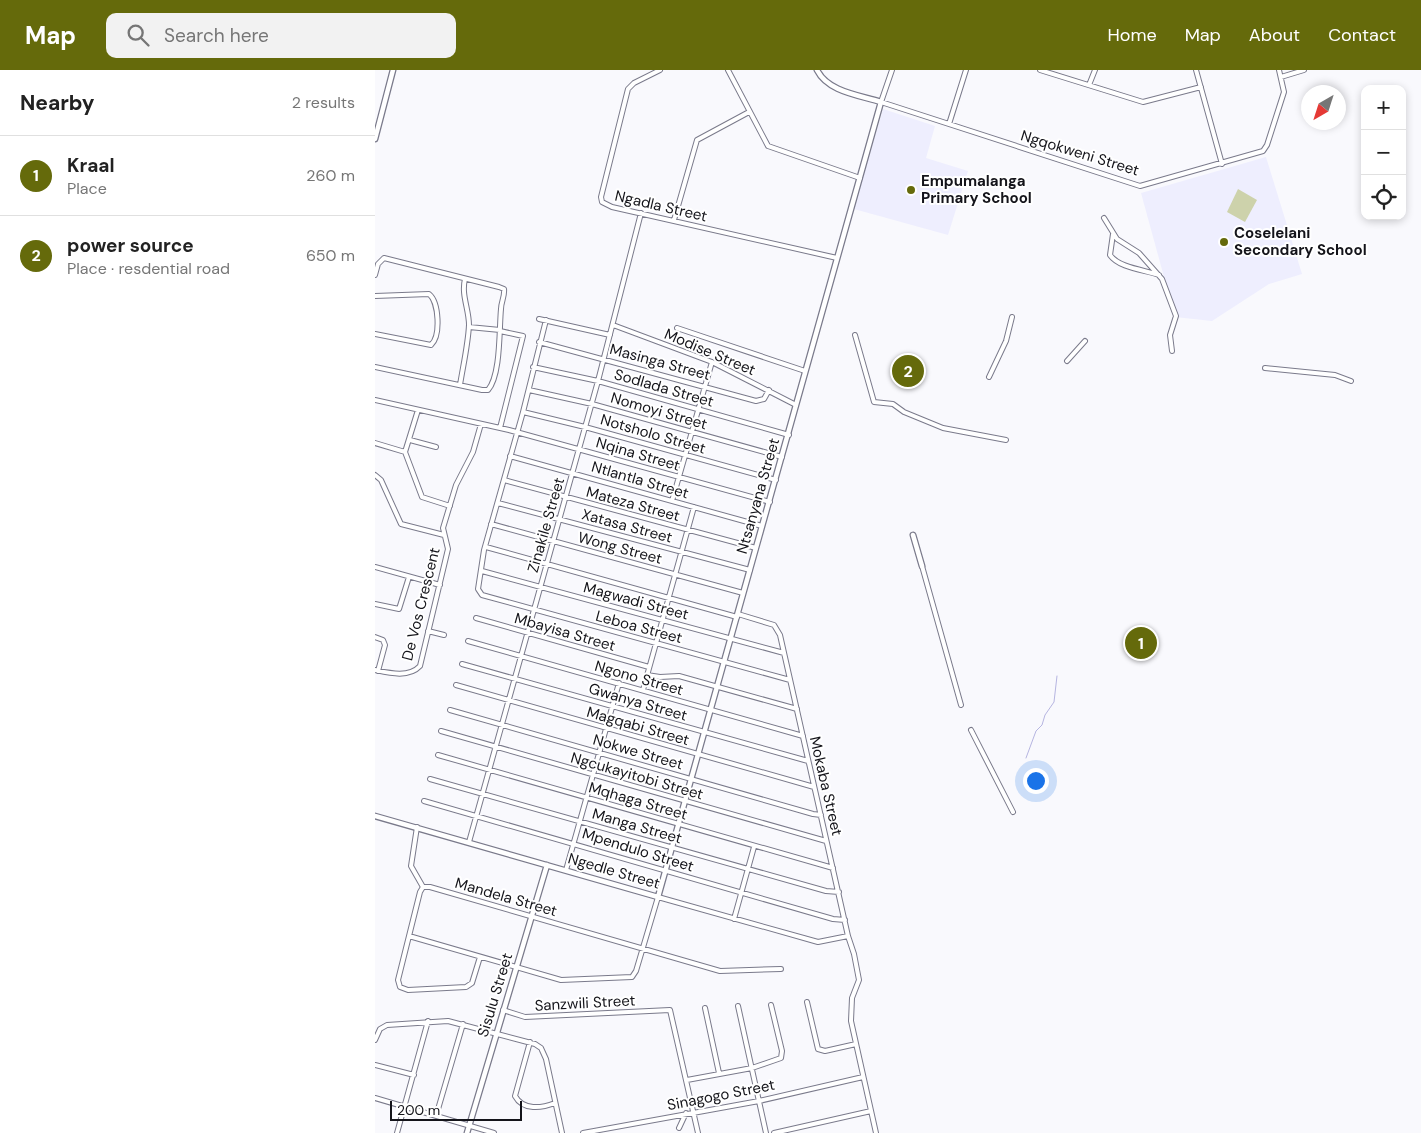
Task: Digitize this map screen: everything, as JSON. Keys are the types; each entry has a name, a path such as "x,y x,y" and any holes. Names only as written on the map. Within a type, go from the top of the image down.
{"street":[{"path":"375,140 393,70"},
{"name":"Ngadla Street","path":"660,70 634,83 628,89 601,197 602,202 607,205 837,258"},
{"path":"728,70 764,142 771,149 860,178"},
{"name":"Ngqokweni Street","path":"817,70 821,80 829,85 1140,186 1261,152 1265,148 1283,97 1279,70"},
{"path":"881,102 892,70"},
{"path":"949,124 966,70"},
{"path":"1040,70 1143,102 1201,87"},
{"path":"1089,86 1095,70"},
{"path":"1196,70 1222,164"},
{"path":"1281,77 1304,70"},
{"name":"Ntsanyana Street","path":"658,897 881,102"},
{"path":"674,220 697,140 749,112"},
{"name":"Zinakile Street","path":"469,842 592,404 641,213"},
{"path":"1104,218 1113,234 1139,253 1159,275 1175,316 1170,335 1172,351"},
{"path":"1113,234 1110,255 1113,259 1130,267 1159,275"},
{"path":"375,275 379,261 384,258 504,289 496,364 490,388 482,390 375,366"},
{"path":"460,385 469,327 468,310 463,290 465,278"},
{"path":"375,296 429,294 433,297 437,315 435,339 431,345 375,334"},
{"path":"989,377 1006,341 1013,317"},
{"path":"539,319 610,335"},
{"path":"482,570 491,524 529,390 539,342 546,320"},
{"name":"Modise Street","path":"613,325 712,362 796,405"},
{"path":"469,327 500,330 523,336 500,428"},
{"path":"677,328 805,371"},
{"path":"855,335 875,402 893,404 904,412 943,428 1006,440"},
{"path":"1067,361 1085,341"},
{"name":"Masinga Street","path":"539,342 756,401 764,399 769,390"},
{"path":"672,501 712,362"},
{"name":"Sodlada Street","path":"533,368 598,381 789,434"},
{"path":"1265,368 1343,376 1351,381"},
{"name":"Nomoyi Street","path":"529,390 592,404 782,457"},
{"name":"Nqina Street","path":"375,400 517,432 769,502"},
{"path":"418,410 405,452 422,497 450,506"},
{"name":"Notsholo Street","path":"523,412 585,427 776,480"},
{"name":"De Vos Crescent","path":"375,637 383,640 385,645 377,670 394,674 415,670 421,662 448,549 443,530 458,481 473,452 481,424"},
{"path":"410,440 435,447"},
{"path":"375,443 405,452"},
{"name":"Ntlantla Street","path":"511,456 763,526"},
{"path":"375,475 381,480 401,524 444,535"},
{"name":"Mateza Street","path":"504,480 756,548"},
{"name":"Xatasa Street","path":"498,502 750,570"},
{"path":"643,690 694,507"},
{"name":"Wong Street","path":"491,524 743,593"},
{"path":"913,535 961,705"},
{"name":"Mokaba Street","path":"486,547 737,615 777,628 848,936 859,975 852,998 850,1016 876,1133"},
{"path":"375,567 439,585"},
{"name":"Magwadi Street","path":"482,570 784,653"},
{"name":"Leboa Street","path":"482,570 478,589 482,595 790,680"},
{"path":"375,604 399,609 409,577"},
{"name":"Mbayisa Street","path":"476,618 649,667"},
{"path":"428,631 444,635"},
{"name":"Ngono Street","path":"468,640 803,736"},
{"name":"Gwanya Street","path":"462,664 808,761"},
{"path":"647,675 660,677 675,675 797,709"},
{"path":"566,870 601,753 619,683"},
{"name":"Magqabi Street","path":"456,685 814,788"},
{"name":"Nokwe Street","path":"450,710 813,814 821,814"},
{"path":"971,730 1013,812"},
{"name":"Ngcukayitobi Street","path":"441,731 826,842"},
{"name":"Mqhaga Street","path":"438,755 833,868"},
{"name":"Manga Street","path":"430,779 826,892 839,892"},
{"name":"Mpendulo Street","path":"424,801 741,893 833,919 845,920"},
{"name":"Ngedle Street","path":"375,816 818,942 848,936"},
{"path":"417,827 411,866 423,887 420,892 398,980 400,987 405,990 468,986 472,983 480,957"},
{"path":"733,919 755,847"},
{"name":"Sisulu Street","path":"467,1133 547,865"},
{"name":"Mandela Street","path":"423,887 430,887 727,972 781,969"},
{"path":"409,936 561,980 628,978 635,975 658,897"},
{"path":"807,1002 818,1049 825,1051 856,1044"},
{"path":"698,1133 687,1080 752,1068 781,1058 771,1005"},
{"path":"738,1006 767,1133"},
{"path":"705,1008 719,1073"},
{"name":"Sanzwili Street","path":"503,1010 525,1017 670,1010 687,1080"},
{"path":"375,1040 381,1029 387,1025 441,1020 531,1042 541,1048 545,1055 562,1133"},
{"path":"397,1133 428,1022"},
{"path":"436,1116 463,1024"},
{"path":"531,1042 515,1096 525,1105 536,1108 555,1104"},
{"path":"375,1065 414,1075"},
{"name":"Sinagogo Street","path":"583,1133 759,1100 863,1077"},
{"path":"375,1098 495,1133"},
{"path":"774,1133 871,1111"},
{"path":"679,1128 686,1113"},
{"path":"800,1127 801,1133"}],"shaded area":[{"name":"Empumalanga Primary School","path":"883,109 935,126 926,158 968,171 948,235 854,209"},
{"name":"Coselelani Secondary School","path":"1266,157 1302,274 1269,284 1212,321 1175,317 1141,193"}],"green space":[{"path":"1238,189 1257,200 1245,222 1227,212"}],"waterway":[{"path":"1026,758 1036,731 1042,725 1045,715 1054,702 1057,676"}],"place":[{"name":"Empumalanga Primary School","path":"911,190"},
{"name":"Coselelani Secondary School","path":"1224,242"},
{"name":"power source","path":"908,371"},
{"name":"Kraal","path":"1141,643"}]}
